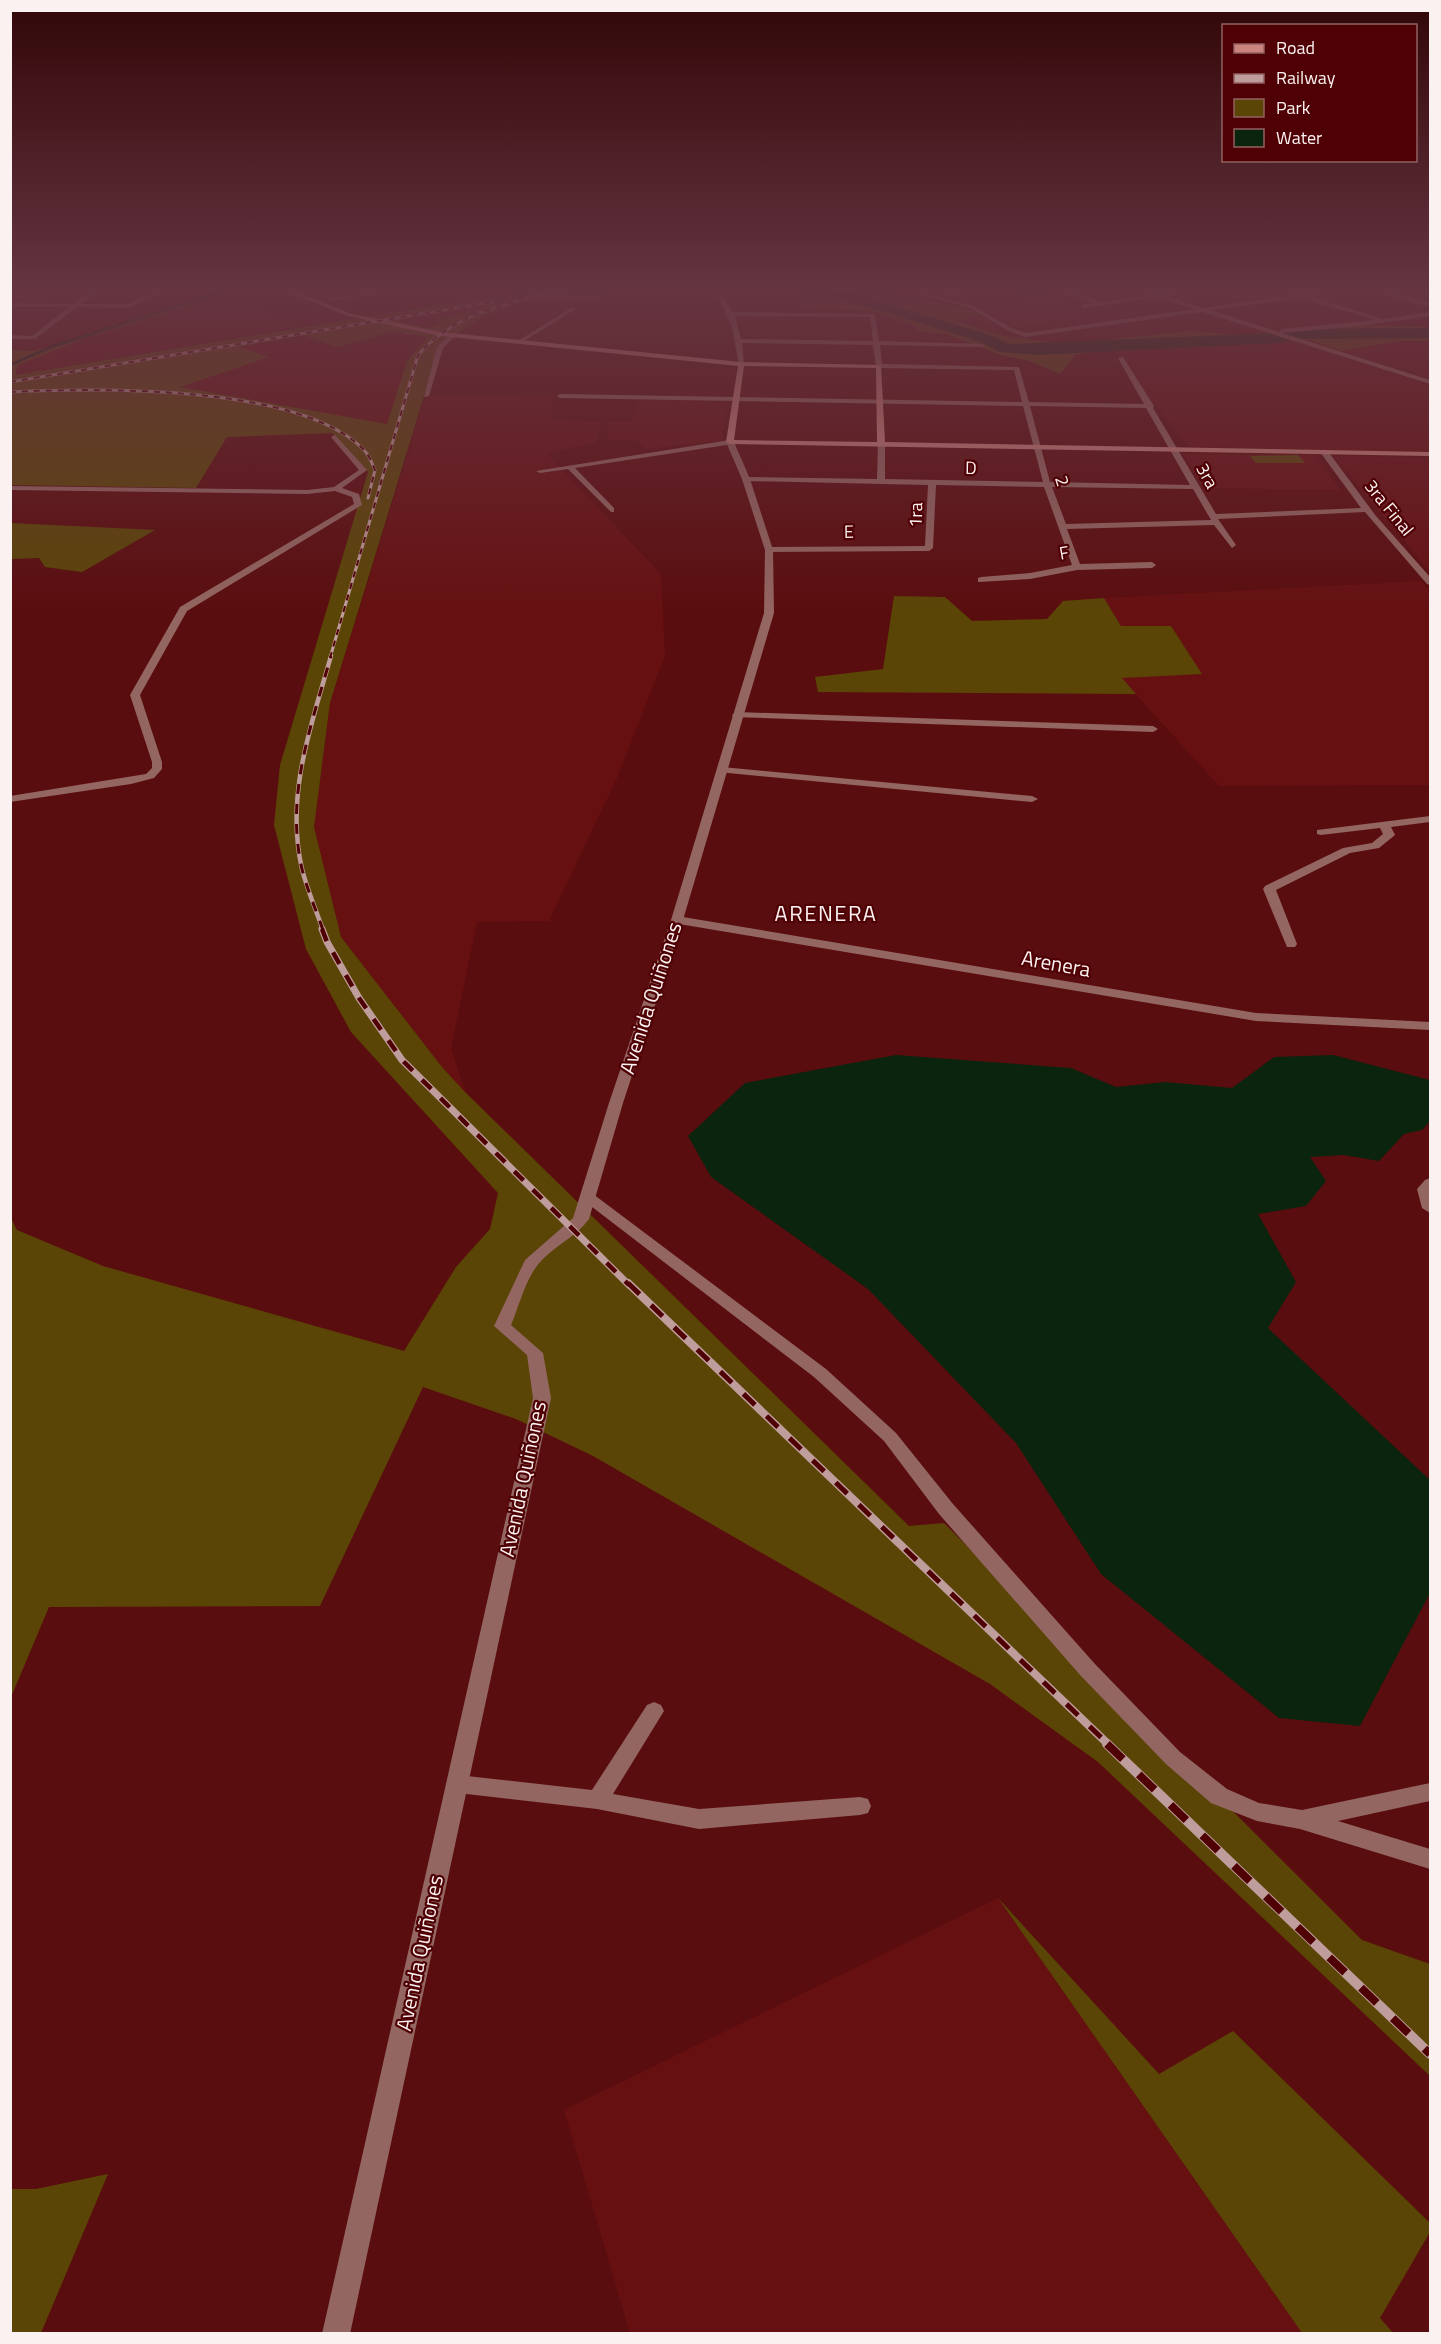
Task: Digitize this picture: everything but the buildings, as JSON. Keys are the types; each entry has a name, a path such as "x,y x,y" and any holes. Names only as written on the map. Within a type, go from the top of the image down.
{"main road":[{"path":"736,395 730,442 1431,454"},
{"path":"880,395 881,444"}],"street":[{"name":"2","path":"1024,395 1047,484 1077,567"},
{"name":"3ra","path":"1144,395 1214,520 1232,545"},
{"path":"560,396 1150,406"},
{"path":"335,437 363,470 336,489"},
{"path":"540,471 730,442"},
{"name":"Avenida Quiñones","path":"336,2334 542,1398 535,1353 502,1326 532,1260 553,1240 574,1230 581,1219 677,920 769,613 769,550 746,479 730,442"},
{"path":"880,482 881,444"},
{"name":"3ra Final","path":"1324,452 1368,510 1431,582"},
{"path":"570,467 611,510"},
{"name":"D","path":"746,479 1196,487"},
{"name":"1ra","path":"929,548 932,482"},
{"path":"10,488 307,492 336,489 356,496 358,505 183,609 135,695 157,762 157,769 150,776 131,781 10,799"},
{"path":"1063,527 1214,520 1308,511 1368,510"},
{"name":"E","path":"769,550 929,548"},
{"name":"F","path":"981,580 1030,576 1077,567 1152,565"},
{"path":"737,715 1153,729"},
{"path":"722,770 1032,800"},
{"path":"1321,832 1431,819"},
{"path":"1290,944 1269,889 1347,850 1376,846 1389,836 1384,824"},
{"name":"Arenera","path":"677,920 1256,1017 1431,1026"},
{"path":"1431,1183 1425,1189 1431,1208"},
{"path":"588,1197 820,1373 890,1437 946,1509 1088,1670 1173,1758 1219,1796 1257,1812 1300,1820 1431,1859"},
{"path":"597,1800 654,1712"},
{"path":"458,1784 597,1800 699,1819 861,1806"},
{"path":"1300,1820 1431,1792"}],"shaded area":[{"path":"226,395 396,395 387,424"},
{"path":"553,395 552,420 601,422 596,443 546,453 661,574 665,656 617,778 549,921 477,922 451,1048 465,1092 442,1067 341,937 314,827 330,703 426,396"},
{"path":"1148,395 1430,395 1430,452 1189,447"},
{"path":"639,400 727,402 722,441 644,449 637,439 607,440 609,422 632,422"},
{"path":"1183,454 1316,455 1340,490 1204,488"},
{"path":"1334,456 1430,458 1430,573 1416,555"},
{"path":"1422,581 1430,592 1430,785 1219,786 1121,678 1201,673 1171,627 1121,626 1104,598"},
{"path":"998,1898 1302,2333 630,2333 564,2110"}],"green space":[{"path":"11,395 227,395 387,424 396,395 424,395 330,703 314,827 341,937 442,1067 465,1092 909,1526 944,1523 1362,1940 1430,1964 1430,2076 1098,1762 990,1684 593,1456 516,1419 423,1387 320,1606 49,1607 11,1697 11,1218 17,1230 103,1266 404,1351 456,1267 490,1229 498,1193 351,1032 306,949 274,825 280,765 368,472 332,433 227,437 196,488 11,485"},
{"path":"1298,455 1305,463 1256,463 1250,456"},
{"path":"11,523 155,530 82,572 45,567 39,558 11,559"},
{"path":"894,596 945,597 972,621 1047,619 1063,601 1104,598 1121,626 1171,626 1202,674 1122,678 1136,694 818,692 815,677 883,669"},
{"path":"998,1898 1159,2074 1233,2031 1430,2223 1430,2232 1380,2318 1393,2333 1302,2333"},
{"path":"108,2174 41,2333 11,2333 11,2189 36,2189"}],"water":[{"path":"896,1055 1071,1068 1116,1087 1165,1082 1232,1088 1274,1057 1333,1055 1430,1080 1430,1121 1422,1130 1404,1134 1379,1161 1344,1155 1310,1157 1326,1181 1306,1206 1258,1214 1296,1282 1268,1328 1430,1480 1430,1593 1360,1726 1279,1718 1101,1574 1016,1443 868,1289 711,1177 688,1136 745,1083"}],"railway":[{"path":"199,395 247,402 294,413 334,428 364,450 370,459 375,470 368,498"},
{"path":"330,658 406,395"},
{"path":"323,930 302,869 297,814 298,788 303,761 331,656"},
{"path":"322,929 359,998 402,1060 629,1285"},
{"path":"628,1283 1109,1745"},
{"path":"1107,1744 1430,2054"}],"district":[{"name":"ARENERA","path":"826,913"}]}
